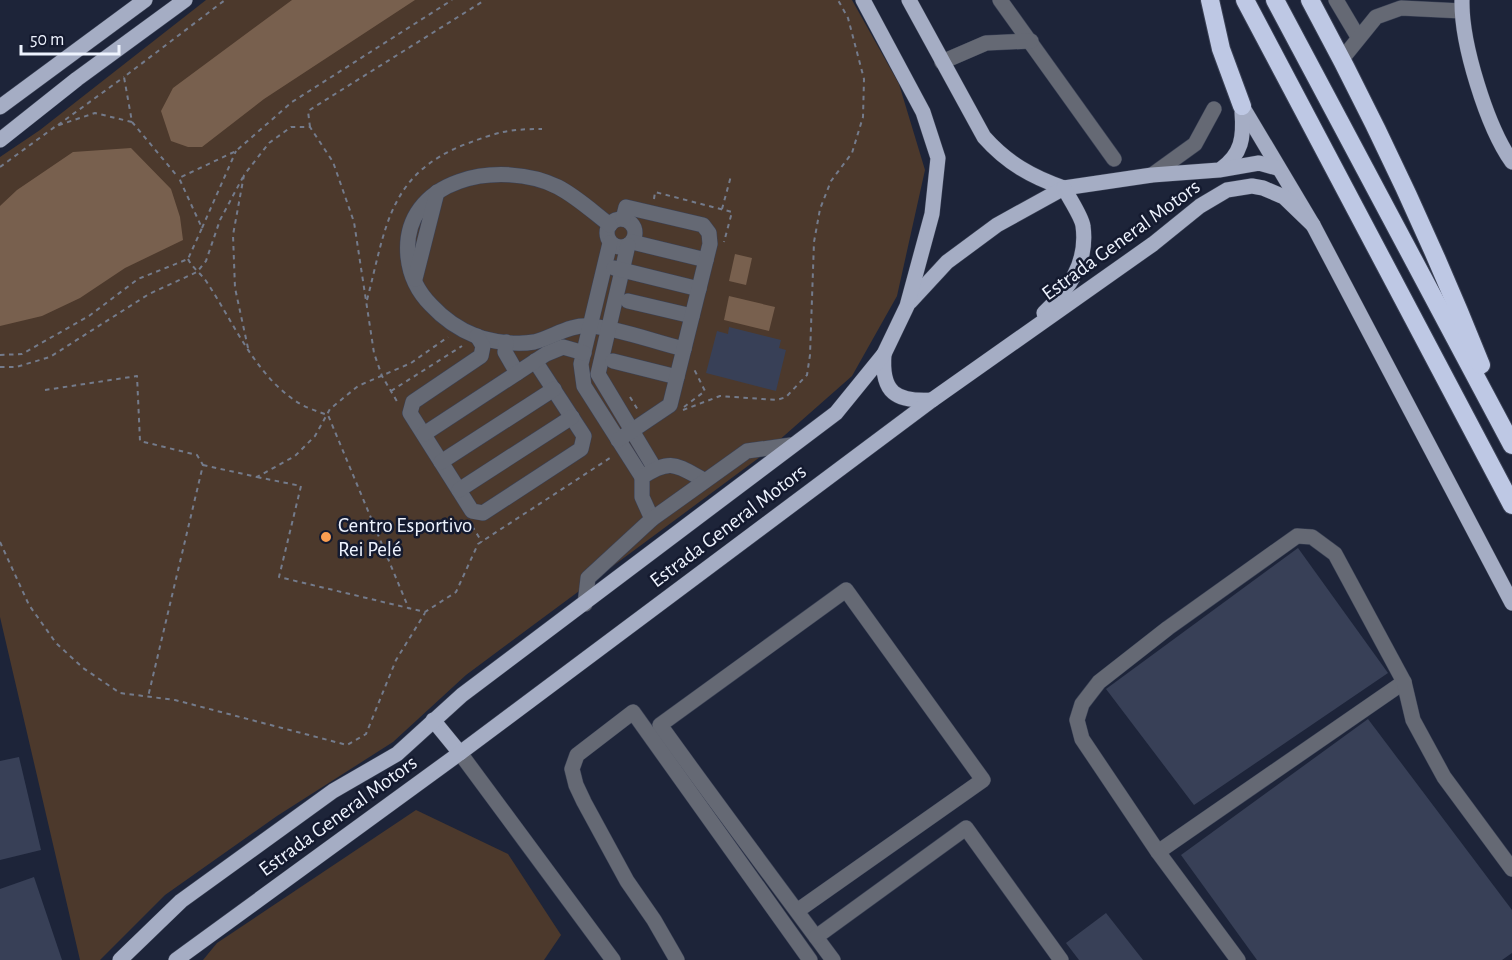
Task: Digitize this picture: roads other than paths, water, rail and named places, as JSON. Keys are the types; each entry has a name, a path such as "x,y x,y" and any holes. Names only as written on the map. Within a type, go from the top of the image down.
{"highway":[{"path":"1210,0 1221,50 1242,106"},
{"path":"1245,0 1512,505"},
{"path":"1275,0 1512,444"},
{"path":"1310,0 1342,59 1438,259 1512,444"}],"main road":[{"path":"0,140 77,79 185,0"},
{"path":"863,0 923,112 938,158 932,214 907,306"},
{"path":"909,0 971,118 999,155 1036,178 1064,188 1083,224 1083,253 1077,273 1056,301 1002,351"},
{"path":"0,107 139,1"},
{"path":"1462,6 1486,109 1512,162"},
{"path":"1242,106 1313,225 1512,603"},
{"path":"1219,170 1232,161 1240,148 1243,139 1242,106"},
{"name":"Estrada General Motors","path":"1064,188 1152,175 1219,170 1259,162 1277,168"},
{"name":"Estrada General Motors","path":"176,960 460,753 933,400 1154,244 1200,206 1227,190 1252,186 1284,197 1313,225"},
{"path":"907,306 947,262 997,225 1064,188"},
{"name":"Estrada General Motors","path":"120,960 181,901 333,791 397,754 462,695 836,413 884,354 907,306"},
{"path":"884,354 882,371 893,394 903,399 933,400"},
{"path":"433,720 460,753"}],"street":[{"path":"1000,0 1114,159"},
{"path":"1336,0 1358,37"},
{"path":"1342,59 1376,17 1401,8 1462,6"},
{"path":"942,62 986,43 1030,41"},
{"path":"1152,175 1195,144 1214,109"},
{"path":"655,469 598,374 608,330 622,270 634,228 616,222 558,187 531,177 504,174 478,176 437,192 414,282 422,295 458,327 477,336 506,342 534,342 567,328 590,326 608,330 684,349"},
{"path":"618,440 670,405 710,244 709,233 703,225 626,207 607,234 610,243 581,364 584,386 618,440 642,477 642,497 652,519"},
{"path":"610,243 619,247 630,244 706,260"},
{"path":"605,266 699,289"},
{"path":"628,301 692,316"},
{"path":"477,336 483,346 482,356 413,402 410,413 472,511 483,513 581,449 585,443 584,436 534,361"},
{"path":"506,342 505,352 517,372"},
{"path":"424,434 534,361 563,347 584,353"},
{"path":"613,361 677,377"},
{"path":"441,462 554,389"},
{"path":"459,490 572,417"},
{"path":"585,604 588,578 652,519 747,451 791,445"},
{"path":"642,477 668,464 677,466 704,480"},
{"path":"1238,960 1158,852 1082,740 1077,720 1082,704 1099,682 1168,628 1297,536 1312,537 1335,554 1404,682 1413,720 1444,777 1512,869"},
{"path":"797,911 984,780 846,590 660,725 833,960"},
{"path":"1158,852 1404,682"},
{"path":"677,960 654,920 627,881 576,785 573,769 577,755 633,712 810,960"},
{"path":"460,753 613,960"},
{"path":"816,937 966,828 1061,960"}],"place":[{"name":"Centro Esportivo Rei Pelé","path":"326,537"}]}
